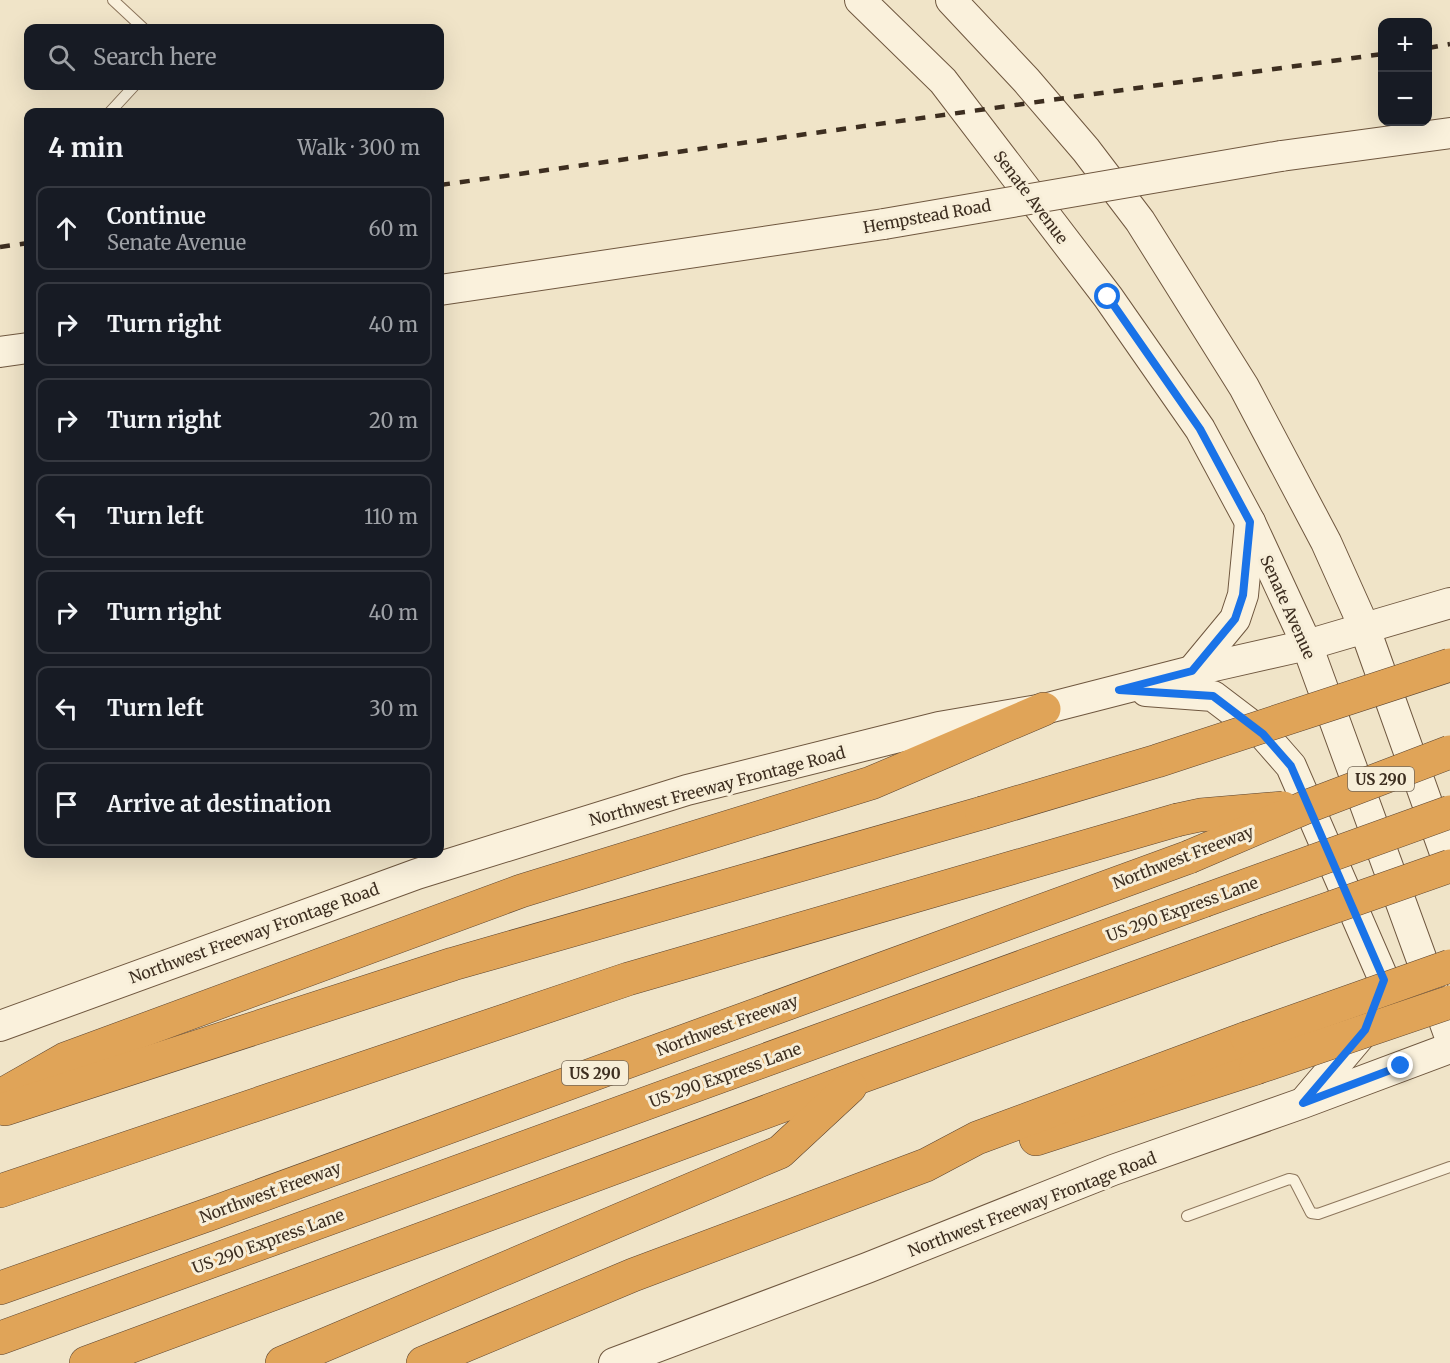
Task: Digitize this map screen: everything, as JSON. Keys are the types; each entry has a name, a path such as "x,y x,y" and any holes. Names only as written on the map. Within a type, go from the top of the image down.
{"highway":[{"path":"0,1111 453,964 1157,761 1450,665"},
{"path":"0,1096 66,1059 521,891 871,783 1044,709"},
{"name":"Northwest Freeway","path":"0,1288 210,1214 1190,857 1311,805 1450,752"},
{"path":"0,1191 628,979 1177,820 1200,815 1311,805"},
{"name":"US 290 Express Lane","path":"0,1338 1450,812"},
{"path":"86,1363 860,1077 1450,867"},
{"path":"1251,1053 1450,966"},
{"path":"423,1363 633,1275 926,1165 978,1138 1251,1053 1450,1002"},
{"path":"282,1363 688,1189 780,1152 860,1077"}],"main road":[{"name":"Senate Avenue","path":"860,0 943,81 1108,297 1200,429 1250,522 1307,645 1450,1037"},
{"path":"951,0 1026,80 1086,150 1140,221 1244,387 1326,542 1365,628 1450,867"},
{"name":"Hempstead Road","path":"444,289 884,224 1281,156 1450,133"},
{"path":"0,352 24,349"},
{"path":"1192,671 1235,619 1243,595 1250,522"},
{"name":"Northwest Freeway Frontage Road","path":"0,1026 417,874 687,790 939,727 1044,709 1192,671 1307,645 1450,603"},
{"path":"1119,690 1213,696 1263,734 1291,766 1384,980 1365,1030 1303,1103"},
{"name":"Northwest Freeway Frontage Road","path":"614,1363 867,1268 1113,1170 1450,1048"}],"lane":[{"path":"113,0 139,24"},
{"path":"114,108 130,90"},
{"path":"1188,1216 1289,1179 1294,1180 1299,1186 1311,1213 1318,1214 1450,1167"}],"railway":[{"path":"1432,47 1450,44"},
{"path":"444,184 1378,55"},
{"path":"0,247 24,244"}],"route":[{"path":"1108,297 1200,429 1250,522 1243,595 1235,619 1192,671 1119,690 1213,696 1263,734 1291,766 1384,980 1365,1030 1303,1103 1401,1066"}]}
